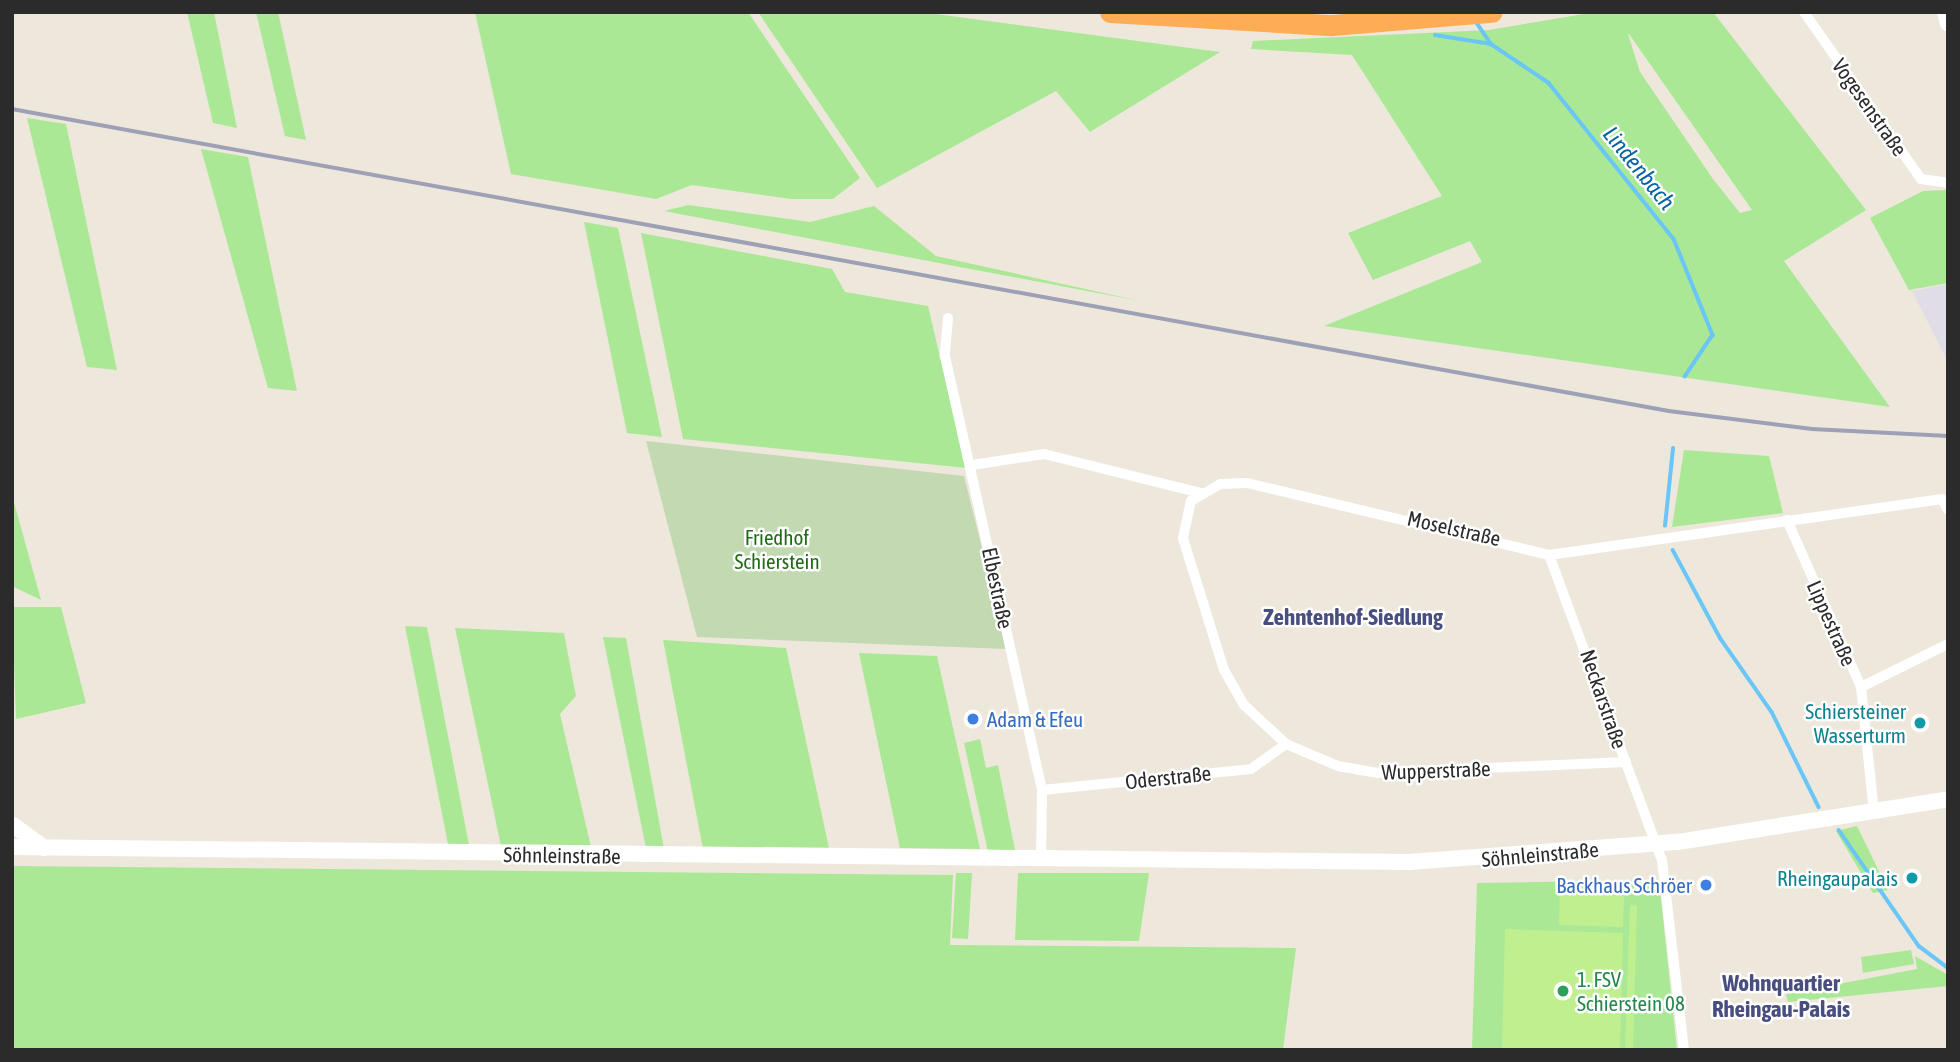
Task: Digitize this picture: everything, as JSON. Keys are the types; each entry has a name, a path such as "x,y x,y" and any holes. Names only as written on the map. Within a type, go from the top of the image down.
{"highway":[{"path":"1110,12 1287,24 1451,17 1491,12"}],"street":[{"name":"Vogesenstraße","path":"1804,12 1922,179 1948,183"},
{"path":"1945,12 1948,24"},
{"name":"Elbestraße","path":"948,318 943,341 1042,790 1041,860"},
{"name":"Moselstraße","path":"972,465 1044,454 1200,493 1247,483 1522,544 1549,555 1942,499 1948,510"},
{"name":"Wupperstraße","path":"1200,493 1186,508 1183,538 1219,658 1244,705 1286,744 1338,766 1378,773 1626,762"},
{"name":"Lippestraße","path":"1787,520 1861,687 1874,812"},
{"name":"Neckarstraße","path":"1549,555 1657,844 1684,1050"},
{"path":"1861,687 1948,644"},
{"name":"Oderstraße","path":"1042,790 1251,769 1286,744"},
{"name":"Söhnleinstraße","path":"12,847 55,850 1069,861 1409,862 1657,844 1948,799"},
{"path":"12,824 12,831"},
{"path":"12,824 55,850"}],"shaded area":[{"path":"1948,284 1948,362 1912,291"}],"green space":[{"path":"187,12 214,12 237,128 213,123"},
{"path":"256,12 278,12 306,140 285,136"},
{"path":"475,12 748,12 860,178 833,199 791,199 692,185 656,199 511,174"},
{"path":"758,12 921,12 1220,52 1090,132 1056,91 877,188"},
{"path":"1596,12 1713,12 1866,210 1784,261 1890,407 1324,326 1482,262 1470,241 1373,280 1348,233 1442,196 1352,55 1251,49 1253,41 1489,30","holes":["1629,34 1752,210 1740,213 1713,179 1640,72"]},
{"path":"27,118 66,124 117,370 87,367"},
{"path":"201,149 248,157 297,391 268,388"},
{"path":"1948,190 1948,283 1909,290 1870,218 1923,191"},
{"path":"688,205 810,222 874,206 936,256 1140,301 664,211"},
{"path":"584,222 618,228 662,437 627,433"},
{"path":"641,233 832,269 845,292 928,306 966,468 683,439"},
{"name":"Friedhof Schierstein","path":"646,441 964,476 1007,649 697,637"},
{"path":"1684,450 1769,456 1783,513 1672,527"},
{"path":"12,495 41,600 12,586"},
{"path":"12,607 61,607 86,703 16,719"},
{"path":"405,626 427,627 469,845 448,844"},
{"path":"455,628 564,633 576,696 560,714 591,847 501,846"},
{"path":"603,637 626,638 664,849 646,848"},
{"path":"663,640 786,648 829,848 703,849"},
{"path":"859,653 937,656 980,849 900,848"},
{"path":"980,739 986,768 998,765 1015,850 988,852 964,743"},
{"path":"1857,826 1888,890 1873,893 1836,831"},
{"path":"12,866 953,875 950,945 1296,948 1283,1050 12,1050"},
{"path":"956,873 972,873 968,939 952,938"},
{"path":"1018,873 1149,873 1139,941 1015,940"},
{"path":"1659,880 1677,1050 1472,1050 1477,883"},
{"path":"1560,887 1629,889 1629,895 1603,895 1624,896 1623,927 1559,925"},
{"path":"1630,905 1637,906 1633,1050 1625,1050"},
{"name":"1. FSV Schierstein 08","path":"1505,929 1623,933 1620,1050 1502,1050"},
{"path":"1911,950 1914,964 1863,973 1861,957"},
{"path":"1915,956 1948,975 1948,986 1788,1002 1786,994 1917,969"}],"waterway":[{"name":"Lindenbach","path":"1475,20 1491,44 1549,83 1674,239 1713,335 1685,377"},
{"path":"1435,35 1491,44"},
{"name":"Lindenbach","path":"1665,526 1673,448"},
{"name":"Lindenbach","path":"1673,550 1721,639 1772,712 1819,807"},
{"name":"Lindenbach","path":"1839,830 1919,946 1948,968"}],"railway":[{"path":"12,109 1669,411 1812,429 1948,436"}],"place":[{"name":"Adam & Efeu","path":"973,719"},
{"name":"Schiersteiner Wasserturm","path":"1920,723"},
{"name":"Rheingaupalais","path":"1912,878"},
{"name":"Backhaus Schröer","path":"1706,885"},
{"name":"1. FSV Schierstein 08","path":"1563,991"}],"district":[{"name":"Zehntenhof-Siedlung","path":"1353,617"},
{"name":"Wohnquartier Rheingau-Palais","path":"1781,996"}]}
